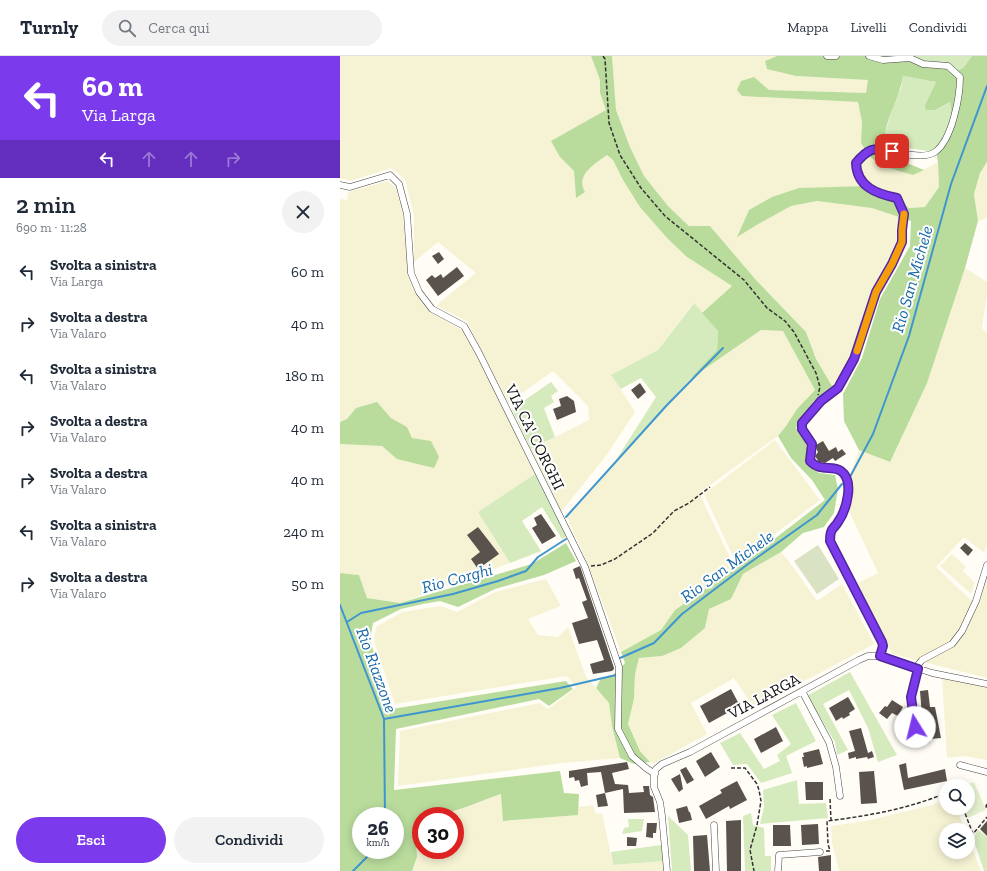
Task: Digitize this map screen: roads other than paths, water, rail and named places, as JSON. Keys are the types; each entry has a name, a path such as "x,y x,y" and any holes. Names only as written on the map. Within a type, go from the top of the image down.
{"street":[{"path":"827,56 836,56"},
{"path":"869,56 883,60 910,58 923,64 948,66 960,77 960,92 954,117 945,140 936,152 928,156 901,153 882,148 866,152 856,163 856,170 865,186 884,195 897,198 904,214 902,242 892,264 876,292 854,359 838,388 815,408 802,423 802,429 812,444 810,461 815,466 822,468 833,468 841,471 849,485 844,508 839,522 831,531 830,541 882,642 883,646 880,656"},
{"name":"VIA CA' CORGHI","path":"340,185 350,187 390,175 399,184 407,214 411,273 419,292 432,309 464,326 479,353 585,567 619,667 618,729 632,756 655,774"},
{"path":"915,727 911,697 920,663 922,660 952,644 962,631 976,601 987,565"},
{"name":"VIA LARGA","path":"655,774 656,769 662,764 690,752 868,656 880,656 943,676 987,684"},
{"path":"802,691 829,742 836,767 840,796"},
{"path":"960,764 987,772"},
{"path":"655,774 654,787 660,802 667,871"},
{"path":"714,825 716,871"},
{"path":"778,871 779,855 820,852"}],"waterway":[{"name":"Rio San Michele","path":"851,475 873,434 909,336 951,184 987,86"},
{"name":"Rio Corghi","path":"566,517 667,405 723,348"},
{"name":"Rio San Michele","path":"620,658 654,643 682,614 748,564 817,515 842,484"},
{"name":"Rio Corghi","path":"347,622 361,613 453,594 526,571 538,557 566,539"},
{"name":"Rio Riazzone","path":"340,605 384,719 385,807"},
{"name":"Rio San Michele","path":"384,719 560,688 616,675"},
{"name":"Rio Riazzone","path":"353,871 365,859"}]}
